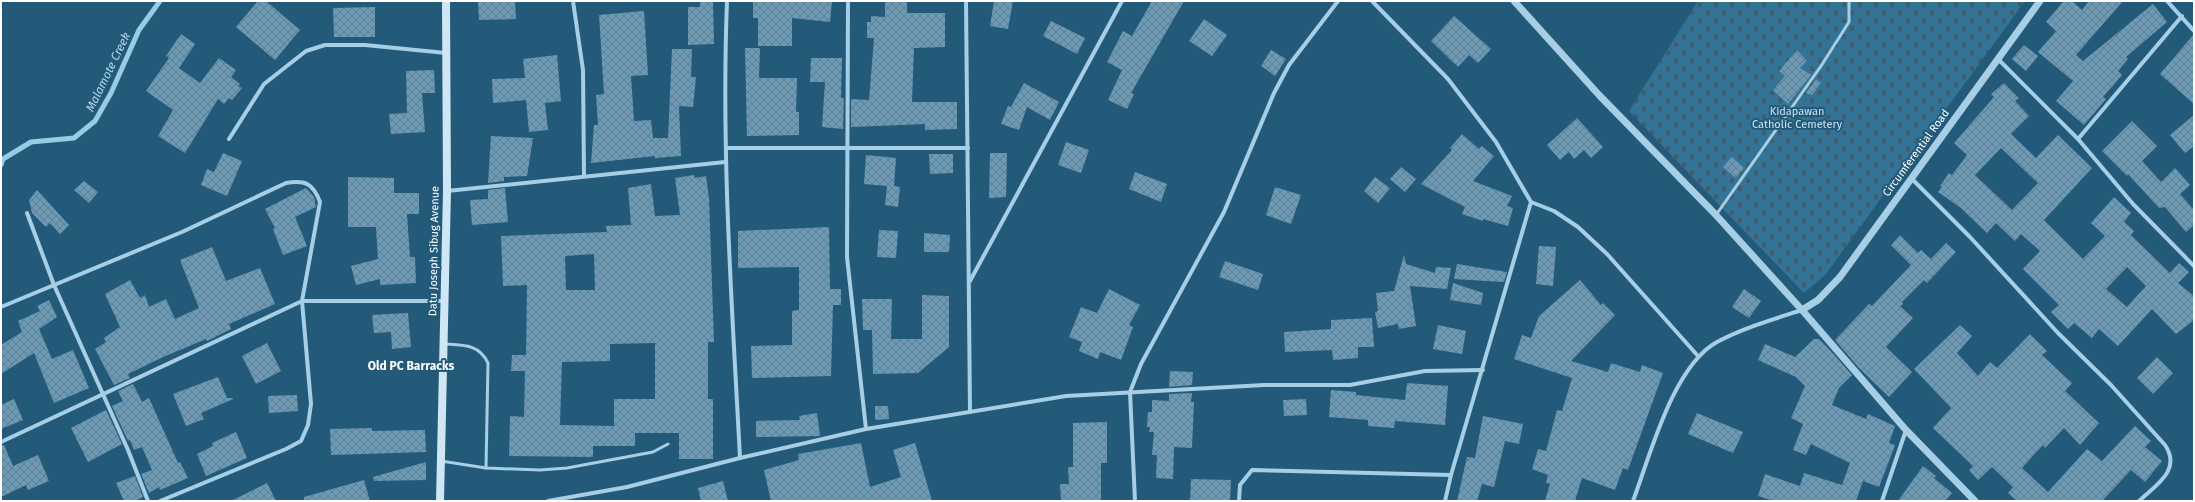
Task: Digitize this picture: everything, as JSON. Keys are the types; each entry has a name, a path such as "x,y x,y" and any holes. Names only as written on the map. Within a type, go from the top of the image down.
{"main road":[{"name":"Datu Joseph Sibug Avenue","path":"440,501 447,191 446,1"}],"street":[{"path":"573,1 582,70 584,176"},
{"path":"727,1 724,62 725,162 740,458"},
{"path":"848,1 848,257 866,429"},
{"path":"966,1 970,282 970,412"},
{"path":"970,282 1122,1"},
{"path":"1135,501 1129,416 1130,392 1141,364 1224,212 1260,124 1289,65 1338,1"},
{"path":"1372,1 1448,79 1496,142 1531,202 1554,211 1578,227 1607,254 1698,356"},
{"path":"1514,1 1599,95 1716,215 1802,310 1906,430 1975,501"},
{"name":"Circumferential Road","path":"1802,310 1818,300 1840,277 2040,1"},
{"path":"2167,1 2194,31"},
{"path":"2078,139 2182,16"},
{"path":"229,139 264,84 306,51 325,45 365,45 446,53"},
{"path":"1998,59 2078,139 2133,204 2194,266"},
{"path":"726,148 968,148"},
{"path":"447,191 725,162"},
{"path":"1912,178 1970,237 2058,333 2111,385 2171,453 2172,462 2167,474 2139,501"},
{"path":"1,307 182,232 286,184 298,181 308,184 315,190 320,202 302,302 311,404 308,425 301,441 286,449 160,501"},
{"path":"1445,501 1451,475 1531,202"},
{"path":"27,213 54,285 128,450 148,501"},
{"path":"1,442 302,302 444,301"},
{"path":"1633,501 1673,394 1698,356 1716,342 1802,310"},
{"path":"548,501 627,487 740,458 866,429 1066,396 1264,385 1350,385 1425,371 1483,370"},
{"path":"1882,501 1906,430"},
{"path":"1239,501 1240,485 1252,470 1451,475"}],"lane":[{"path":"1716,215 1849,22 1849,1"},
{"path":"443,344 476,348 484,354 488,363 486,468"},
{"path":"441,461 486,468 527,470 566,468 652,452 668,444"}],"green space":[{"name":"Kidapawan Catholic Cemetery","path":"1698,1 2025,1 1825,275 1804,293 1629,111"}],"building":[{"path":"258,1 266,1 300,30 275,60 236,27"},
{"path":"478,1 515,1 516,19 479,20"},
{"path":"700,1 713,1 714,44 688,45 688,7 700,7"},
{"path":"753,1 832,1 830,22 792,18 792,46 758,46 758,18 753,18"},
{"path":"885,1 907,1 907,13 945,13 945,47 914,48 912,102 957,102 957,129 925,130 925,124 851,127 851,99 869,100 874,38 867,38 867,22 871,22 871,16 885,17"},
{"path":"994,1 1013,1 1008,29 990,26"},
{"path":"1152,1 1184,1 1131,93 1134,94 1127,109 1108,100 1122,70 1107,62 1123,31 1132,36"},
{"path":"2064,1 2072,1 2082,10 2089,1 2123,1 2076,55 2083,61 2153,4 2167,22 2126,57 2128,59 2118,71 2122,75 2103,97 2106,99 2084,125 2056,101 2073,81 2038,52 2056,31 2046,22"},
{"path":"375,7 375,37 334,37 333,8"},
{"path":"644,11 648,75 631,76 634,121 651,120 653,138 668,138 672,49 692,49 691,77 696,77 693,107 679,106 681,156 655,158 655,156 591,163 594,125 598,125 596,95 604,94 599,15"},
{"path":"1454,16 1491,49 1478,63 1469,55 1458,67 1431,41"},
{"path":"1204,19 1227,35 1212,56 1189,41"},
{"path":"1051,21 1085,38 1077,54 1043,36"},
{"path":"181,34 195,44 179,68 200,83 219,58 236,70 231,77 240,84 238,86 242,88 232,100 229,98 224,104 218,99 185,153 158,136 173,110 146,91 169,58 166,56"},
{"path":"2194,34 2194,104 2160,74"},
{"path":"2024,45 2038,56 2026,71 2012,59"},
{"path":"745,48 760,48 759,78 797,78 796,112 799,112 799,135 747,136"},
{"path":"1271,50 1286,59 1275,76 1261,66"},
{"path":"1797,50 1807,61 1800,68 1811,75 1788,104 1773,90 1785,76 1779,71"},
{"path":"557,55 561,101 545,103 548,130 529,132 526,100 493,103 492,79 525,78 523,59"},
{"path":"811,58 842,58 841,98 844,98 843,129 822,127 825,82 810,82"},
{"path":"434,70 435,93 422,93 425,132 391,134 389,114 407,113 406,71"},
{"path":"1816,79 1821,83 1812,95 1806,93"},
{"path":"1024,83 1059,102 1050,120 1027,107 1019,130 1001,124 1008,106 1011,107"},
{"path":"2004,83 2019,98 2015,101 2029,116 2011,134 2036,158 2058,135 2092,168 2044,220 2083,259 2105,236 2091,223 2114,197 2131,213 2124,222 2134,231 2131,235 2170,273 2179,263 2189,272 2178,283 2194,296 2194,320 2176,334 2152,309 2118,346 2099,329 2092,338 2074,323 2068,329 2051,312 2059,305 2023,269 2040,251 2021,234 2015,241 1996,223 1987,233 1961,208 1938,192 1942,187 1940,186 1949,173 1952,175 1967,155 1954,143 1994,97 1991,94","holes":["2001,148 2038,183 2012,210 1975,175","2127,267 2146,286 2127,307 2106,289"]},
{"path":"2194,115 2194,146 2185,153 2170,135"},
{"path":"1577,118 1603,147 1591,158 1584,150 1574,159 1569,152 1560,160 1547,145"},
{"path":"2132,121 2157,146 2142,161 2161,182 2175,168 2190,185 2180,194 2194,210 2194,225 2186,232 2165,207 2159,208 2128,174 2127,176 2102,151"},
{"path":"1462,134 1479,149 1482,146 1494,156 1473,181 1512,196 1507,206 1513,208 1508,226 1483,219 1483,221 1462,214 1465,207 1421,184 1452,150 1450,148"},
{"path":"491,136 533,138 527,176 504,177 504,181 488,183"},
{"path":"1066,142 1089,150 1081,173 1058,165"},
{"path":"223,153 242,161 227,196 201,185 207,169 214,172"},
{"path":"990,153 1007,153 1006,197 989,198"},
{"path":"929,154 953,154 953,173 930,174"},
{"path":"866,155 896,158 894,186 900,187 898,207 885,205 887,186 864,184"},
{"path":"1732,157 1744,168 1736,178 1723,167"},
{"path":"1401,167 1416,179 1405,192 1390,179"},
{"path":"1135,172 1167,184 1161,202 1129,189"},
{"path":"694,175 695,178 706,176 709,198 714,342 708,342 708,399 713,399 713,459 679,459 679,433 635,433 635,446 593,446 593,457 509,456 510,416 524,417 525,371 511,371 512,355 526,355 527,285 503,286 501,236 607,232 606,226 631,225 628,188 651,184 655,216 680,215 675,178","holes":["594,254 595,290 566,290 565,256","655,343 655,399 614,399 614,426 560,425 562,362 610,361 610,344"]},
{"path":"348,177 394,178 394,193 419,193 419,214 407,214 410,257 415,257 416,283 380,285 380,279 356,285 351,266 378,259 376,227 348,227"},
{"path":"1375,177 1390,188 1378,203 1364,191"},
{"path":"84,181 98,192 89,203 74,190"},
{"path":"1275,187 1301,195 1291,224 1266,215"},
{"path":"306,188 314,197 316,207 295,217 307,246 283,255 273,229 275,228 265,209"},
{"path":"505,188 508,222 472,225 470,200 488,199 488,190"},
{"path":"37,190 69,225 60,234 50,223 46,227 32,213 29,200"},
{"path":"829,227 830,289 841,289 841,305 833,305 831,376 752,378 751,346 792,345 792,311 799,310 799,267 738,268 738,231"},
{"path":"879,230 898,231 896,258 877,257"},
{"path":"924,233 950,235 949,252 924,252"},
{"path":"1900,235 1918,253 1921,250 1931,259 1946,243 1956,252 1927,283 1924,280 1902,302 1903,304 1900,306 1913,318 1886,347 1912,372 1889,397 1859,368 1835,340 1869,304 1872,306 1911,265 1891,245"},
{"path":"1539,246 1556,247 1553,286 1536,284"},
{"path":"212,247 226,281 260,268 275,304 229,324 231,329 207,341 206,339 128,374 130,378 114,385 95,349 106,342 104,338 120,327 105,294 130,280 140,298 145,295 149,307 166,299 175,319 199,308 180,260"},
{"path":"1404,255 1406,264 1435,273 1436,267 1451,268 1447,289 1410,286 1416,326 1399,329 1398,324 1378,328 1375,312 1378,311 1376,293 1394,291"},
{"path":"1225,261 1263,274 1258,290 1219,277"},
{"path":"1457,264 1507,272 1504,282 1454,279"},
{"path":"1580,280 1601,305 1603,303 1615,315 1571,361 1608,372 1611,363 1640,372 1642,365 1663,373 1628,470 1623,468 1615,490 1582,478 1575,501 1545,501 1550,484 1546,483 1548,475 1532,469 1538,449 1546,451 1557,410 1562,411 1572,378 1514,359 1522,335 1531,338 1539,316"},
{"path":"1453,283 1483,293 1481,305 1450,300"},
{"path":"1109,289 1140,305 1129,325 1133,327 1121,360 1100,352 1098,359 1079,351 1082,342 1069,337 1081,307 1097,313"},
{"path":"1744,289 1761,301 1749,318 1732,307"},
{"path":"922,295 949,296 949,347 918,373 873,374 872,330 863,330 862,299 892,299 891,339 922,339"},
{"path":"49,300 57,317 39,329 52,359 73,350 89,388 54,403 34,353 1,374 1,345 22,332 18,321 40,311 37,306"},
{"path":"408,313 411,347 392,349 391,332 374,333 372,315"},
{"path":"1372,318 1374,347 1358,347 1358,358 1333,360 1332,350 1285,352 1284,332 1331,329 1331,320"},
{"path":"1438,325 1466,331 1462,354 1433,349"},
{"path":"1960,325 1972,336 1957,353 1978,376 1990,362 1997,368 2030,334 2047,351 2042,355 2072,383 2065,391 2099,423 2080,445 2064,428 2045,448 2043,445 2022,468 2048,492 2087,449 2102,461 2135,426 2151,441 2145,447 2162,461 2145,482 2131,470 2102,501 2017,501 2008,493 2013,487 1992,467 1978,480 1969,470 1973,466 1933,428 1951,408 1914,369"},
{"path":"1814,339 1819,339 1852,375 1839,388 1832,405 1866,419 1868,414 1895,426 1889,443 1895,445 1879,487 1863,481 1856,501 1774,501 1758,496 1765,474 1800,486 1804,473 1842,485 1850,463 1811,444 1806,455 1793,450 1803,424 1791,418 1805,386 1796,377 1758,360 1765,344 1795,357"},
{"path":"267,343 281,371 256,384 242,356"},
{"path":"2157,357 2173,373 2153,394 2137,378"},
{"path":"1170,371 1193,372 1192,385 1169,387"},
{"path":"218,377 227,398 233,399 201,413 204,419 186,426 173,394"},
{"path":"1407,383 1448,386 1445,425 1395,421 1394,428 1368,426 1368,420 1329,417 1331,390 1356,392 1356,395 1405,400"},
{"path":"133,384 142,402 149,398 178,463 180,462 188,478 160,490 159,487 149,493 141,474 152,470 142,447 134,450 130,440 128,441 112,406 123,401 118,391"},
{"path":"1192,393 1191,402 1194,402 1192,448 1174,447 1173,479 1156,478 1157,455 1152,455 1154,432 1149,432 1150,427 1147,427 1148,412 1152,412 1152,400 1169,401 1169,394"},
{"path":"297,395 298,411 269,413 268,396"},
{"path":"14,399 23,420 1,429 1,405"},
{"path":"1306,399 1307,415 1284,416 1283,400"},
{"path":"875,406 888,406 889,419 875,420"},
{"path":"106,410 122,444 88,462 71,428"},
{"path":"817,413 820,436 756,437 756,421 800,420 799,416"},
{"path":"1697,413 1743,432 1733,453 1688,434"},
{"path":"1483,416 1523,424 1519,444 1505,441 1494,487 1482,484 1477,501 1457,501 1467,457 1475,458"},
{"path":"1107,422 1107,463 1101,463 1101,501 1061,501 1060,484 1069,484 1068,467 1073,467 1073,423"},
{"path":"372,428 372,431 425,430 426,452 331,455 330,429"},
{"path":"236,432 247,458 206,476 197,454 213,446 212,443"},
{"path":"861,443 870,487 901,477 893,450 915,443 932,501 771,501 764,470 799,460 798,454"},
{"path":"1,445 4,445 13,466 38,455 49,481 28,490 26,485 1,497"},
{"path":"426,462 426,480 374,481 373,477"},
{"path":"1923,466 1936,476 1934,478 1952,493 1945,501 1898,501"},
{"path":"135,476 143,497 135,501 124,501 116,483"},
{"path":"1191,479 1231,480 1230,501 1190,501"},
{"path":"364,480 370,501 304,501 304,497"},
{"path":"723,481 728,501 701,501 698,488"},
{"path":"267,483 276,501 231,501"}],"waterway":[{"name":"Malamote Creek","path":"1,165 3,159 31,142 74,138 95,121 111,93 139,30 160,1"}],"district":[{"name":"Old PC Barracks","path":"411,366"}]}
